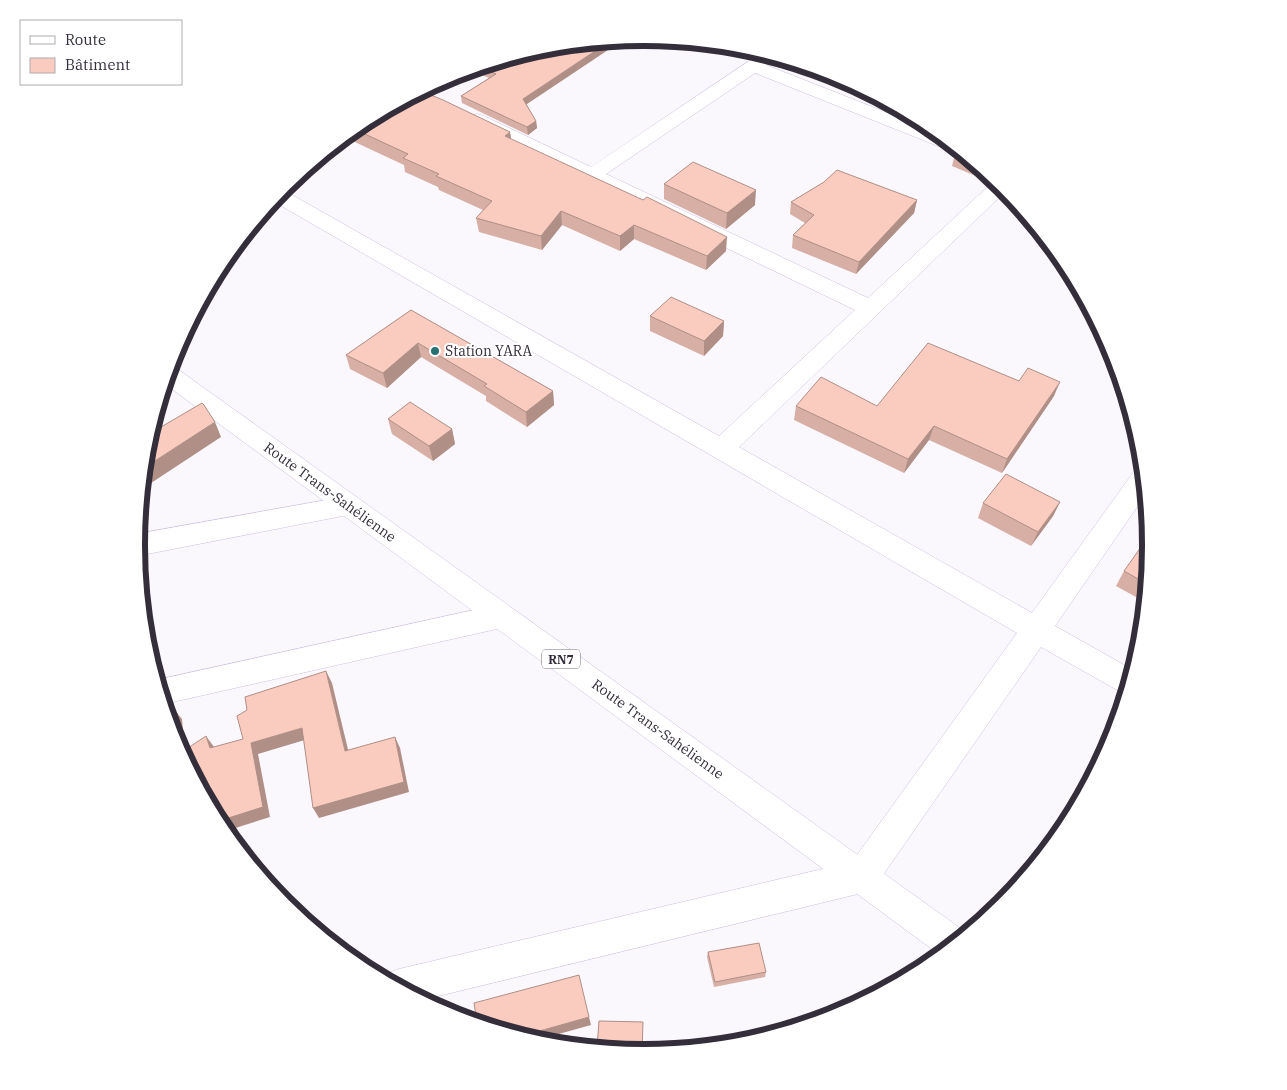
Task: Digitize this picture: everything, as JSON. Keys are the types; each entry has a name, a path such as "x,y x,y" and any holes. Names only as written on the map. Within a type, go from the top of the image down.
{"main road":[{"path":"592,175 762,60"},
{"path":"754,66 928,135"},
{"path":"462,113 870,308"},
{"path":"721,449 994,190"},
{"path":"285,199 1123,680"},
{"name":"Route Trans-Sahélienne","path":"174,378 949,939"},
{"path":"409,985 862,876 1138,485"},
{"path":"145,543 349,506"},
{"path":"167,690 501,616"}],"building":[{"path":"599,48 523,99 536,121 527,127 461,96 496,74 489,71 546,56"},
{"path":"430,95 510,132 505,136 643,200 647,197 727,237 707,256 634,225 620,236 561,211 541,236 476,218 492,201 436,176 439,174 403,158 408,154 362,133 394,113"},
{"path":"693,162 756,190 727,213 664,184"},
{"path":"837,170 917,200 859,262 793,235 814,215 791,202 824,182"},
{"path":"671,297 724,321 704,341 650,316"},
{"path":"411,310 553,391 526,412 484,386 487,384 418,343 383,373 346,355"},
{"path":"928,343 1019,381 1028,368 1060,382 1007,459 934,426 908,459 796,406 821,377 877,406"},
{"path":"410,402 452,429 429,446 388,419"},
{"path":"202,403 215,422 152,463 159,428"},
{"path":"1006,474 1060,502 1038,532 983,503"},
{"path":"1141,547 1142,547 1141,580 1124,571"},
{"path":"326,671 345,751 395,737 404,782 313,808 302,728 251,743 263,807 227,818 196,766 188,748 206,736 210,748 243,739 237,716 247,710 245,697"},
{"path":"759,943 766,972 715,982 708,952"},
{"path":"579,975 589,1017 536,1032 514,1027 476,1014 474,1003"},
{"path":"599,1021 643,1022 642,1044 597,1041"}],"place":[{"name":"Station YARA","path":"435,351"}]}
